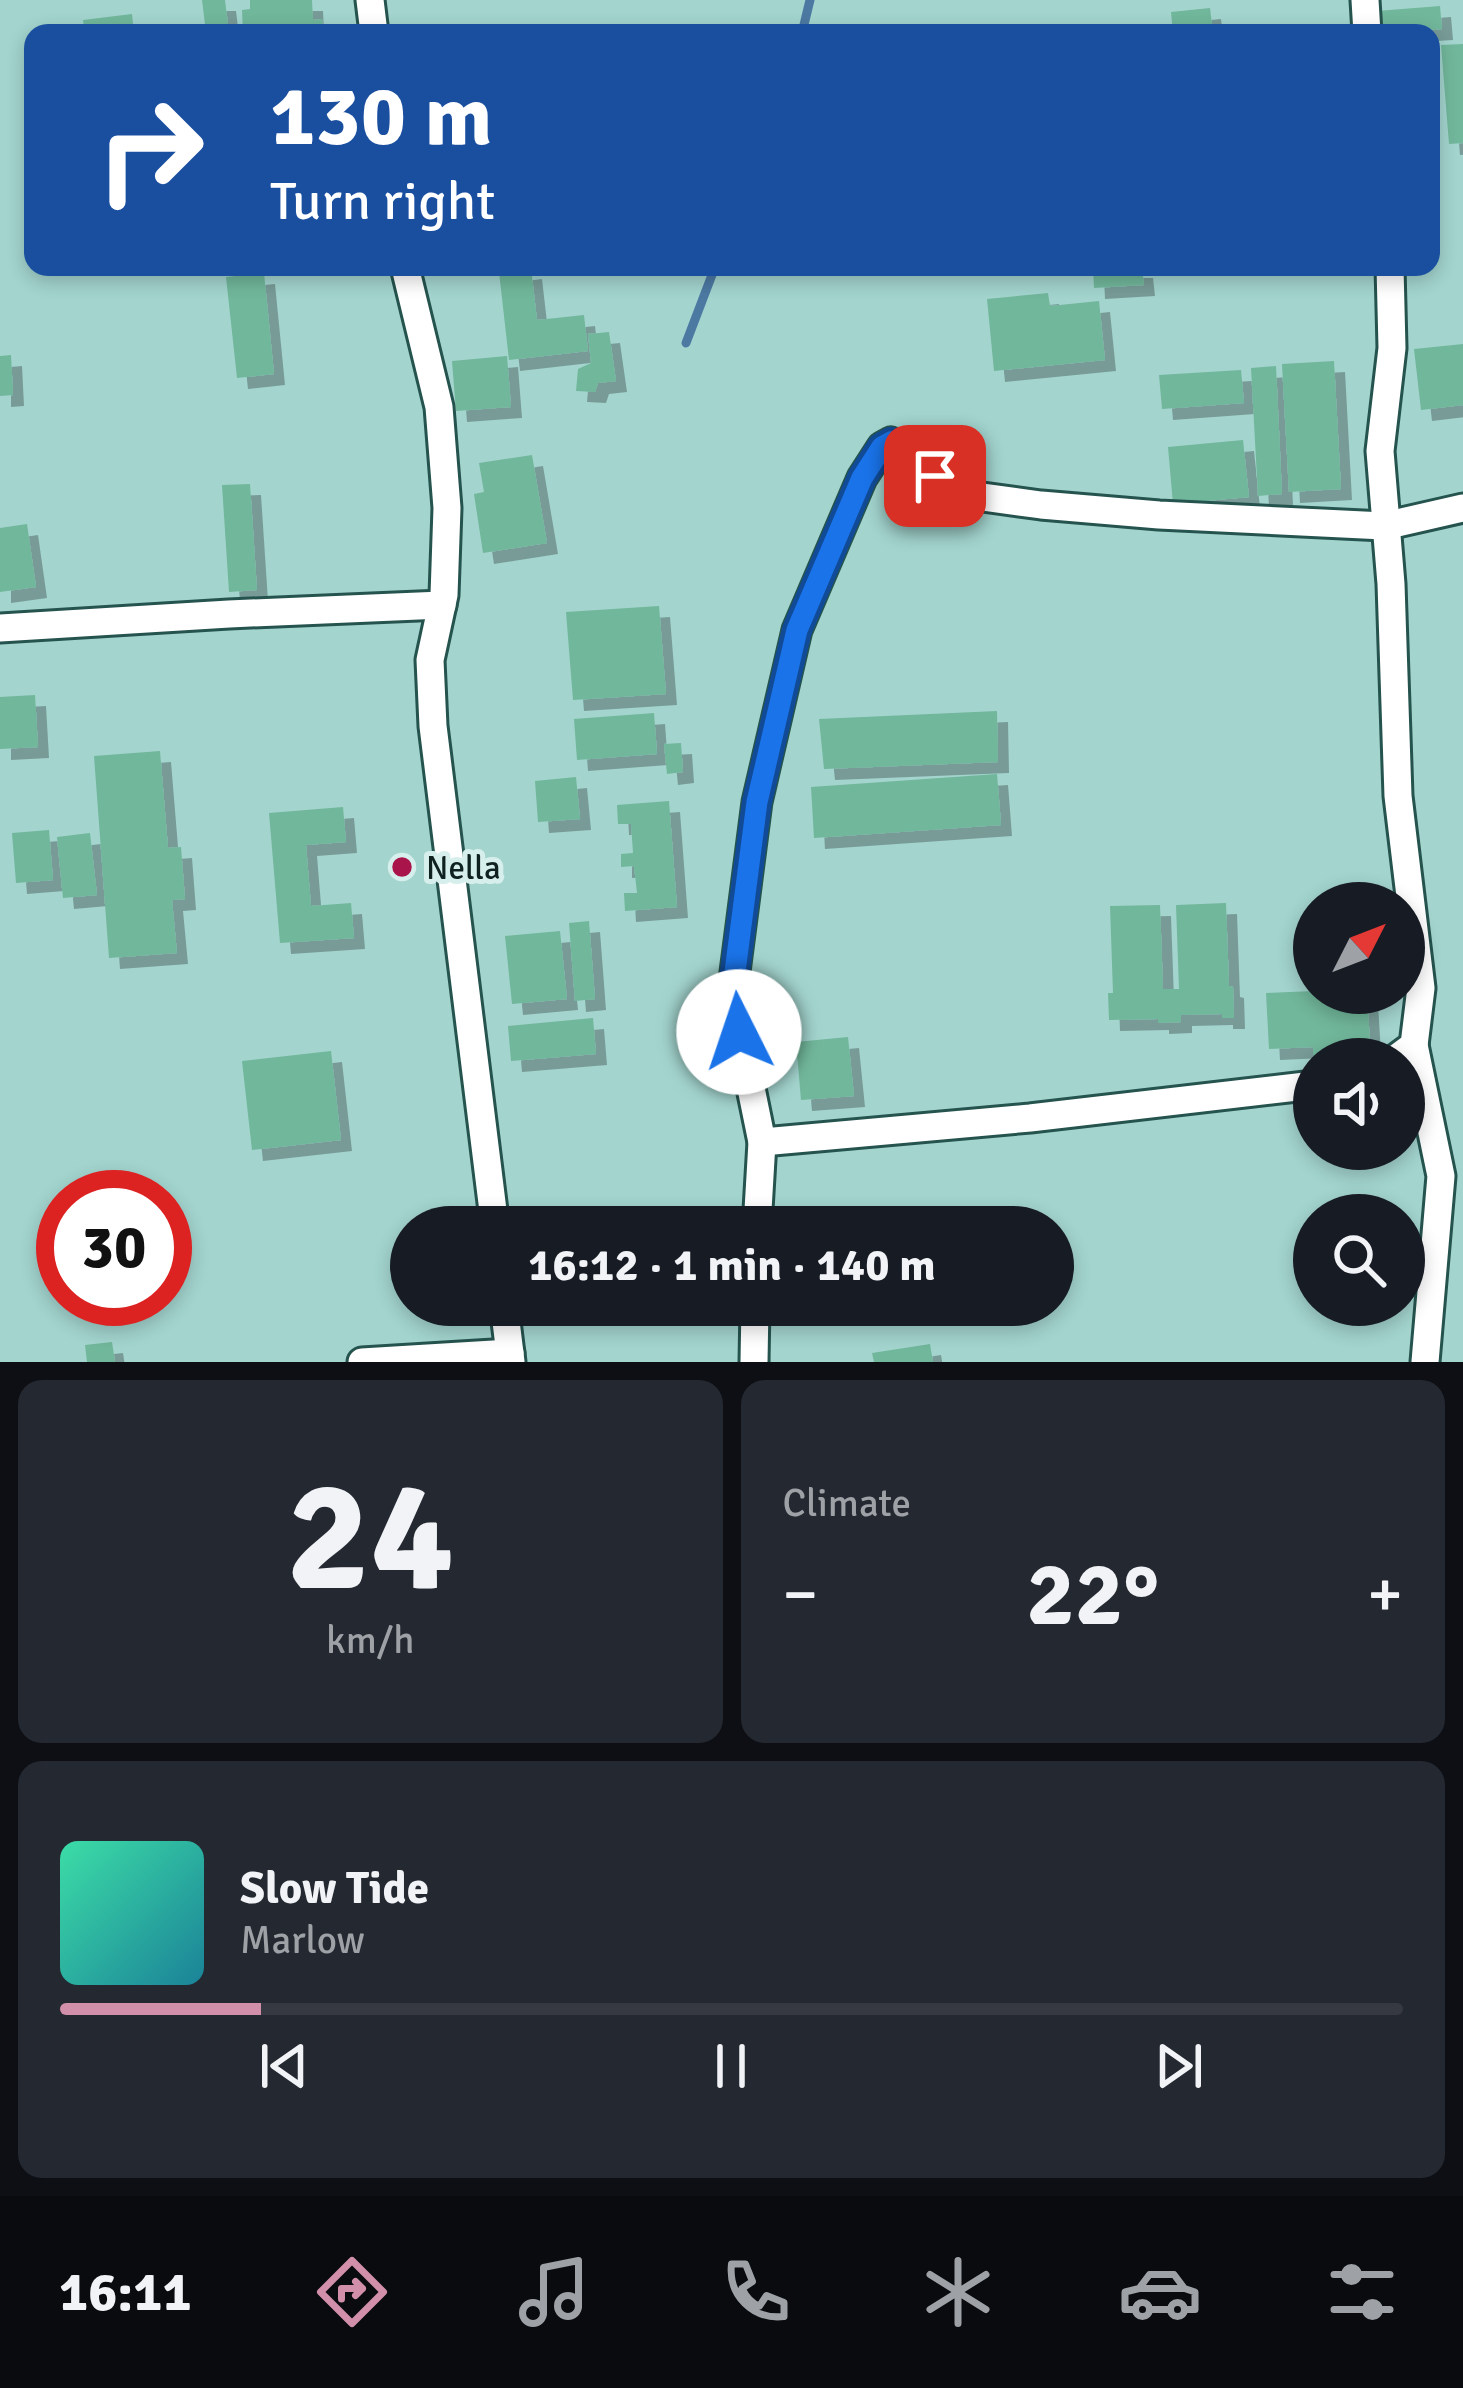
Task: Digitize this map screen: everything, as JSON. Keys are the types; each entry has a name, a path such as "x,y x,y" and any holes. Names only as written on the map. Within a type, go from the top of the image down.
{"street":[{"path":"407,276 439,407 446,508 442,605 430,660 434,726 492,1206"},
{"path":"1390,276 1392,348 1380,451 1398,796 1421,988 1408,1038"},
{"path":"758,1206 762,1142 732,995 757,802 797,630 862,478 882,447 891,442 961,494 1041,505 1384,526 1463,508"},
{"path":"0,628 442,605"},
{"path":"762,1142 1030,1118 1293,1087"},
{"path":"1425,1123 1441,1177 1425,1362"},
{"path":"362,1362 511,1358 507,1326"},
{"path":"754,1362 755,1326"}],"building":[{"path":"202,0 225,0 228,24 205,24"},
{"path":"250,0 312,0 313,20 322,19 322,24 243,24 242,10 250,9"},
{"path":"1440,6 1442,29 1440,24 1378,24 1377,11"},
{"path":"1210,8 1212,24 1172,24 1171,12"},
{"path":"132,14 133,24 84,24 83,20"},
{"path":"1463,44 1463,143 1449,144 1441,45"},
{"path":"264,276 274,374 237,378 226,277"},
{"path":"499,276 532,276 537,320 584,315 588,351 509,360"},
{"path":"1093,276 1143,276 1144,285 1094,288"},
{"path":"1048,293 1050,306 1099,301 1105,360 994,371 987,299"},
{"path":"609,332 616,381 598,383 595,392 576,391 578,369 591,363 588,334"},
{"path":"1463,344 1463,405 1421,410 1414,349"},
{"path":"11,355 13,395 0,396 0,356"},
{"path":"507,356 511,407 456,411 452,361"},
{"path":"1334,361 1341,489 1289,492 1282,364"},
{"path":"1276,366 1282,494 1258,496 1251,368"},
{"path":"1241,370 1244,403 1162,409 1159,375"},
{"path":"1243,440 1249,497 1173,504 1168,447"},
{"path":"532,455 547,543 483,553 474,494 484,492 479,463"},
{"path":"250,484 257,590 229,592 222,485"},
{"path":"27,524 36,587 0,592 0,528"},
{"path":"659,606 666,694 573,700 566,612"},
{"path":"35,695 38,747 0,749 0,697"},
{"path":"997,711 998,762 824,769 819,719"},
{"path":"654,713 657,754 577,760 574,719"},
{"path":"681,743 683,772 667,774 664,744"},
{"path":"160,751 168,848 181,847 185,899 172,900 177,953 109,958 94,756"},
{"path":"997,774 1001,825 814,838 811,787"},
{"path":"576,777 580,819 538,822 535,781"},
{"path":"669,801 677,907 625,911 624,893 637,893 634,866 621,867 621,854 633,853 631,824 618,824 617,805"},
{"path":"343,807 346,842 306,845 311,906 351,903 354,938 280,943 269,813"},
{"path":"49,830 53,880 16,883 12,833"},
{"path":"90,833 97,895 63,898 57,837"},
{"path":"1226,903 1234,1018 1222,1018 1222,1014 1181,1015 1181,1022 1109,1020 1108,993 1113,993 1110,906 1160,905 1163,989 1179,989 1176,905"},
{"path":"589,921 595,999 575,1001 569,923"},
{"path":"560,931 567,999 512,1004 505,936"},
{"path":"1293,992 1293,1014 1368,1014 1370,1038 1293,1038 1293,1048 1269,1049 1266,993"},
{"path":"593,1018 596,1054 511,1061 508,1026"},
{"path":"848,1037 854,1096 801,1100 796,1042"},
{"path":"331,1051 341,1140 252,1150 242,1061"},
{"path":"112,1342 115,1362 87,1362 85,1345"},
{"path":"930,1344 933,1362 874,1362 872,1353"}],"waterway":[{"path":"804,24 810,0"},
{"path":"686,343 712,276"}],"place":[{"name":"Nella","path":"402,867"}],"route":[{"path":"739,1032 732,995 757,802 797,630 862,478 882,447 891,442 935,476"}]}
